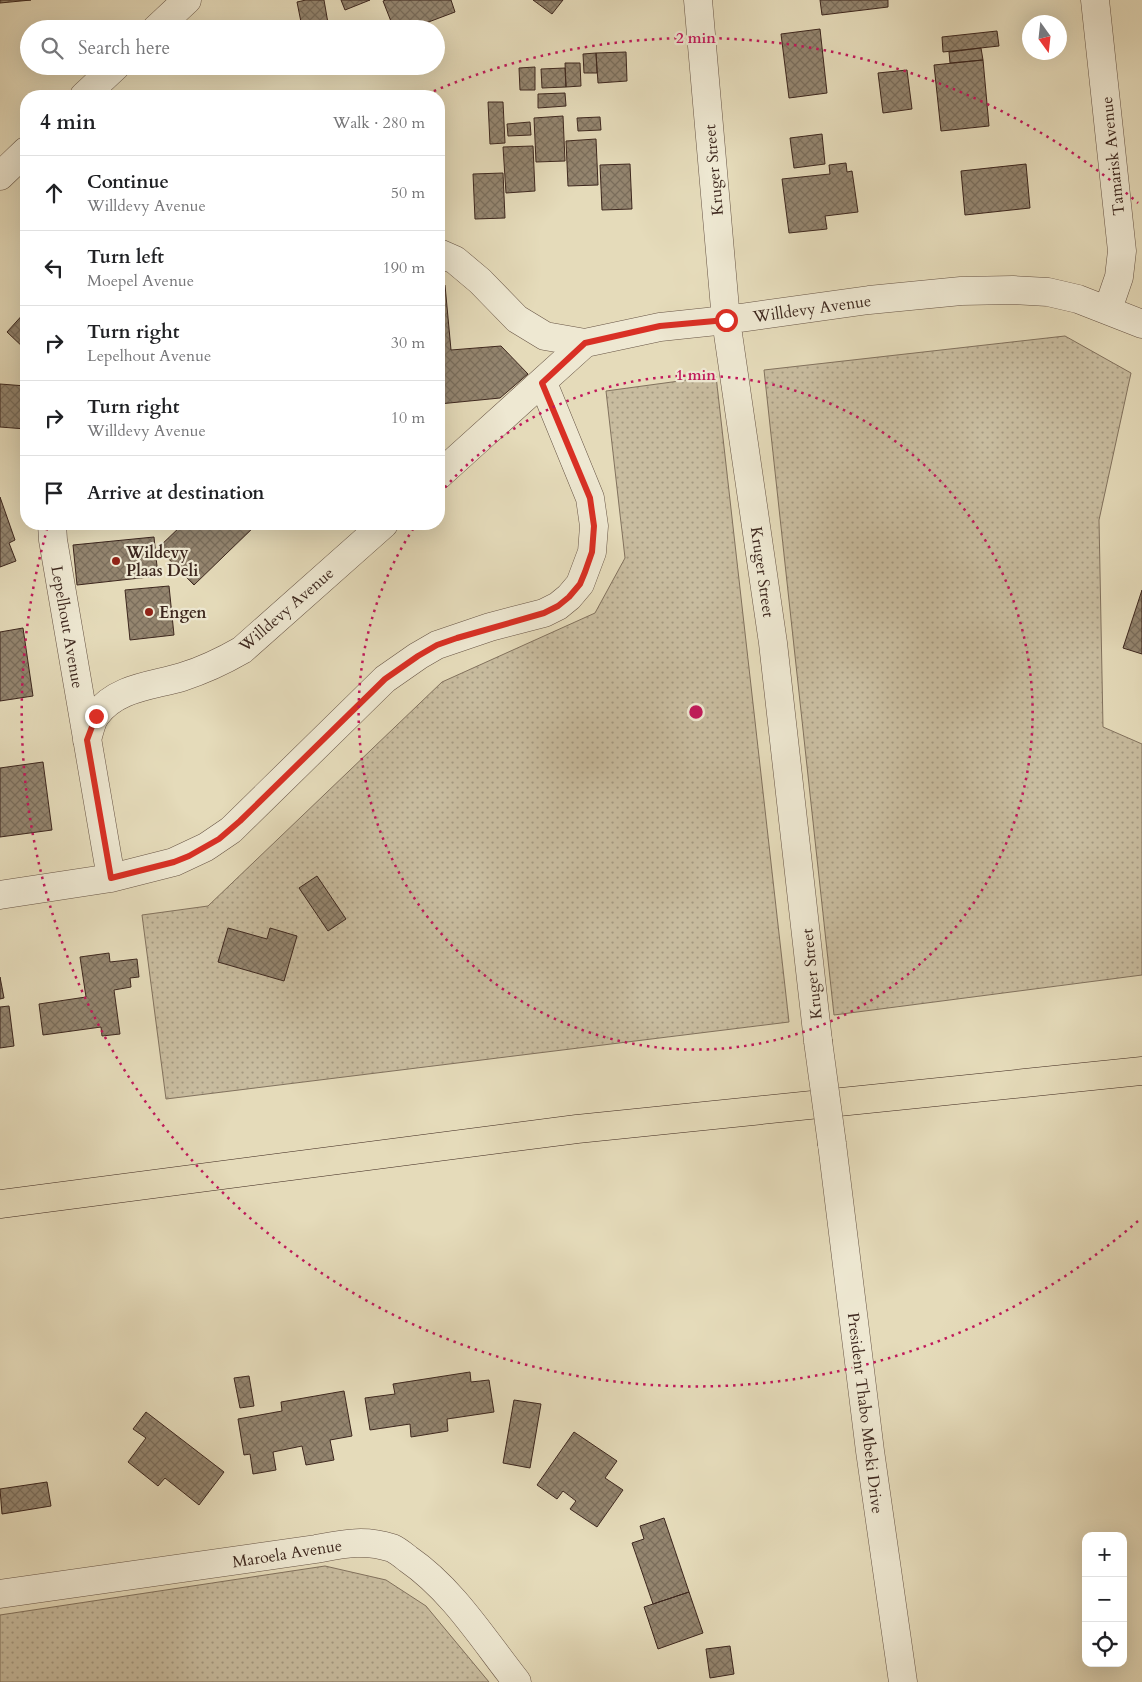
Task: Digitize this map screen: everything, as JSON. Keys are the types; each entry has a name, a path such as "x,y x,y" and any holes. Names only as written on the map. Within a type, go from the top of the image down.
{"highway":[{"path":"0,1204 577,1129 1142,1071"}],"street":[{"path":"166,20 187,0"},
{"name":"Kruger Street","path":"698,0 726,320 773,643 818,1041 832,1144"},
{"name":"Tamarisk Avenue","path":"1095,0 1122,251 1119,278 1108,309"},
{"path":"90,90 106,75"},
{"path":"0,176 20,157"},
{"path":"445,256 455,260 480,281 517,319 544,336 585,343"},
{"name":"Willdevy Avenue","path":"585,343 660,326 726,320 869,300 970,291 1013,290 1048,292 1108,309 1142,324"},
{"path":"445,470 585,343"},
{"path":"0,895 111,878 174,862 189,856 219,839 240,821 385,679 418,656 437,645 457,638 544,613 558,606 569,597 580,584 585,572 592,552 594,526 590,498 542,383"},
{"name":"Lepelhout Avenue","path":"52,530 111,878"},
{"name":"Willdevy Avenue","path":"87,740 96,716 112,700 131,690 182,677 215,665 242,650 377,530"},
{"name":"President Thabo Mbeki Drive","path":"832,1144 870,1451 903,1682"},
{"name":"Maroela Avenue","path":"0,1594 316,1550 356,1542 374,1544 394,1549 417,1565 449,1595 517,1682"}],"shaded area":[{"path":"1065,336 1131,373 1099,520 1103,727 1142,744 1142,975 834,1015 764,370"},
{"path":"716,376 789,1022 166,1099 142,915 208,906 442,682 595,613 625,558 606,391"},
{"path":"325,1566 386,1580 426,1606 489,1682 0,1682 0,1615"}],"building":[{"path":"0,0 31,0 0,3"},
{"path":"324,0 327,20 301,20 297,2"},
{"path":"341,0 370,0 345,10"},
{"path":"451,0 455,12 434,20 390,20 383,1"},
{"path":"533,0 563,0 552,14"},
{"path":"820,0 888,0 888,7 822,15"},
{"path":"820,29 827,93 789,98 781,34"},
{"path":"997,31 999,46 943,52 942,37"},
{"path":"981,48 983,60 950,63 949,52"},
{"path":"626,52 627,81 598,83 596,53"},
{"path":"596,53 597,73 584,73 583,54"},
{"path":"983,60 989,126 941,131 934,65"},
{"path":"565,63 580,63 581,86 566,87"},
{"path":"535,67 535,90 520,90 519,68"},
{"path":"565,68 566,87 542,88 541,69"},
{"path":"907,70 912,109 883,113 878,73"},
{"path":"565,93 566,106 538,108 538,94"},
{"path":"488,102 503,102 505,143 490,144"},
{"path":"563,116 565,161 536,162 534,118"},
{"path":"600,117 601,130 578,131 577,118"},
{"path":"530,122 531,135 508,136 507,124"},
{"path":"822,134 825,164 794,168 790,138"},
{"path":"596,139 598,185 568,186 566,141"},
{"path":"533,146 535,191 506,193 503,147"},
{"path":"846,163 847,172 852,171 858,212 825,216 827,229 789,233 782,179 830,174 829,165"},
{"path":"630,164 632,209 602,210 600,165"},
{"path":"1026,164 1030,208 965,215 961,171"},
{"path":"503,173 505,218 475,219 473,174"},
{"path":"445,285 451,350 501,346 528,374 500,398 445,403"},
{"path":"20,318 20,344 7,332"},
{"path":"0,384 20,386 20,429 0,427"},
{"path":"0,497 15,540 9,543 16,561 0,567"},
{"path":"177,530 251,530 194,585 158,548"},
{"name":"Wildevy Plaas Deli","path":"154,537 158,576 77,585 73,545"},
{"name":"Engen","path":"169,586 174,635 130,640 125,590"},
{"path":"1142,590 1142,654 1123,648"},
{"path":"23,628 33,696 0,701 0,632"},
{"path":"43,762 52,830 0,837 0,768"},
{"path":"317,876 346,919 328,931 299,888"},
{"path":"228,928 267,939 270,928 297,936 284,981 218,962"},
{"path":"109,953 110,962 137,959 139,977 130,978 131,987 114,990 120,1034 102,1036 101,1027 43,1035 39,1004 86,997 80,957"},
{"path":"0,977 4,998 0,999"},
{"path":"9,1006 14,1046 0,1048 0,1007"},
{"path":"470,1372 471,1382 489,1380 494,1412 447,1419 448,1431 411,1437 410,1424 370,1430 365,1398 395,1394 393,1384"},
{"path":"249,1376 254,1406 240,1408 234,1378"},
{"path":"344,1391 352,1436 330,1440 334,1460 306,1465 302,1446 273,1452 276,1470 253,1474 250,1454 244,1455 238,1419 282,1411 281,1402"},
{"path":"514,1400 541,1404 530,1468 503,1463"},
{"path":"146,1412 224,1472 199,1505 165,1478 158,1486 128,1462 146,1438 133,1429"},
{"path":"574,1432 617,1461 605,1478 623,1490 597,1527 570,1509 576,1501 563,1491 557,1499 537,1485"},
{"path":"47,1482 51,1506 2,1514 0,1489"},
{"path":"664,1518 689,1592 653,1604 632,1543 644,1539 640,1526"},
{"path":"689,1592 703,1633 658,1649 644,1607"},
{"path":"730,1646 734,1674 710,1678 706,1649"}],"place":[{"name":"Wildevy Plaas Deli","path":"116,561"},
{"name":"Engen","path":"149,612"}],"route":[{"path":"96,716 87,740 111,878 174,862 206,848 231,830 385,679 437,645 544,613 558,606 580,584 592,552 594,526 590,498 581,472 542,383 585,343 660,326 726,320"}]}
